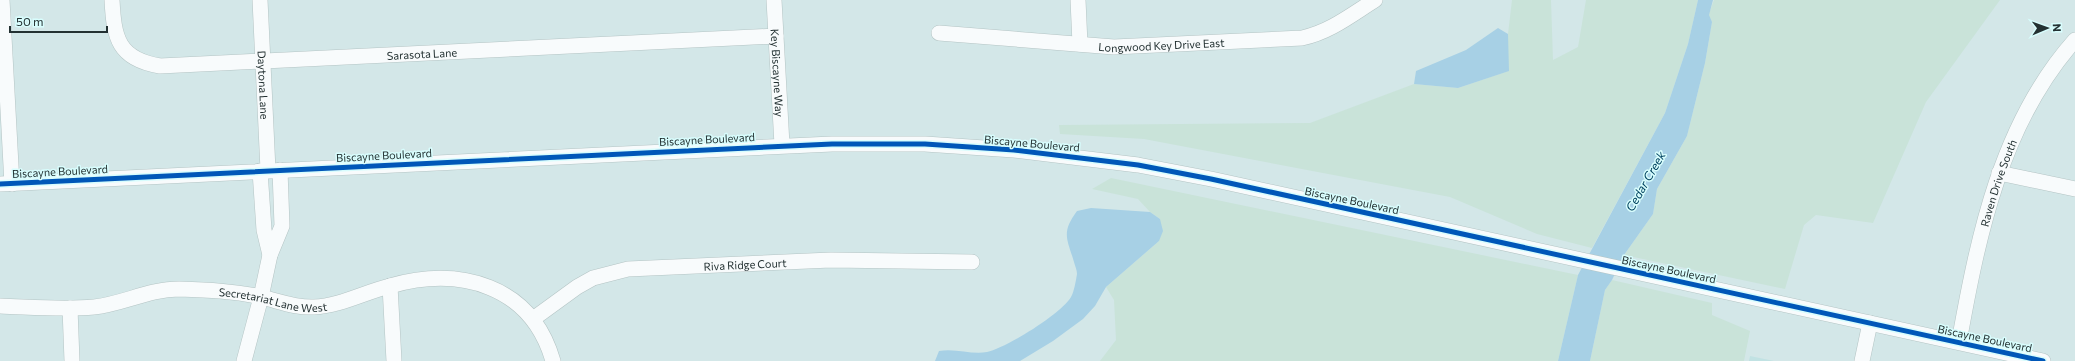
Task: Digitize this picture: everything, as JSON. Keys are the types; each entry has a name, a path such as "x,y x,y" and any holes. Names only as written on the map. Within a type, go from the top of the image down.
{"street":[{"path":"2,0 6,184"},
{"name":"Sarasota Lane","path":"112,0 114,30 121,44 130,56 145,64 160,66 776,36"},
{"name":"Daytona Lane","path":"244,361 261,297 270,255 282,226 270,170 260,0"},
{"name":"Key Biscayne Way","path":"774,0 782,145"},
{"path":"1078,0 1080,44"},
{"name":"Longwood Key Drive East","path":"939,33 1114,47 1302,38 1317,35 1331,28 1375,0"},
{"name":"Raven Drive South","path":"1958,342 1985,218 2009,147 2034,98 2050,72 2075,40"},
{"name":"Biscayne Boulevard","path":"6,184 782,145 925,144 1014,150 1076,156 1211,179 2043,361"},
{"path":"270,170 264,230 270,255"},
{"path":"1999,173 2075,188"},
{"name":"Riva Ridge Court","path":"532,319 576,286 599,276 628,269 831,260 972,262"},
{"name":"Secretariat Lane West","path":"0,306 70,308 109,304 144,294 178,289 232,291 296,306 314,307 333,304 390,286 415,280 457,280 476,282 499,290 517,304 532,319 543,335 553,361"},
{"path":"390,286 394,361"},
{"path":"70,308 72,361"},
{"path":"1862,361 1870,324"}],"shaded area":[{"path":"1750,356 1774,361 1749,361"}],"green space":[{"path":"1512,0 1551,0 1553,60 1578,47 1586,0 1698,0 1688,44 1665,113 1592,248 1537,234 1450,197 1144,139 1060,134 1059,125 1310,123 1414,84 1458,88 1508,71 1508,34"},
{"path":"1714,0 2000,0 1926,102 1873,223 1816,215 1804,225 1785,289 1624,255 1653,214 1657,189 1687,136 1705,63 1712,22 1708,16"},
{"path":"1111,178 1578,275 1558,361 1100,361 1116,340 1114,300 1106,287 1159,241 1160,219 1150,212 1138,199 1092,189"},
{"path":"1612,280 1712,303 1712,315 1750,331 1744,361 1590,361 1605,290"}],"water":[{"name":"Cedar Creek","path":"1698,0 1713,0 1709,15 1712,22 1705,63 1687,136 1657,189 1653,214 1624,255 1612,280 1605,290 1590,361 1558,361 1578,275 1665,113 1688,44"},
{"path":"1498,28 1508,34 1509,71 1458,88 1414,84 1416,71 1466,50"},
{"path":"1091,208 1150,212 1160,219 1163,231 1159,241 1106,287 1095,306 1083,319 1053,341 1020,361 935,361 939,351 952,350 981,353 996,349 1045,321 1065,304 1072,295 1077,274 1068,241 1067,230 1077,211"}],"cycle path":[{"path":"0,184 832,144 925,144 1014,150 1138,165 1211,179 2043,361"}]}
